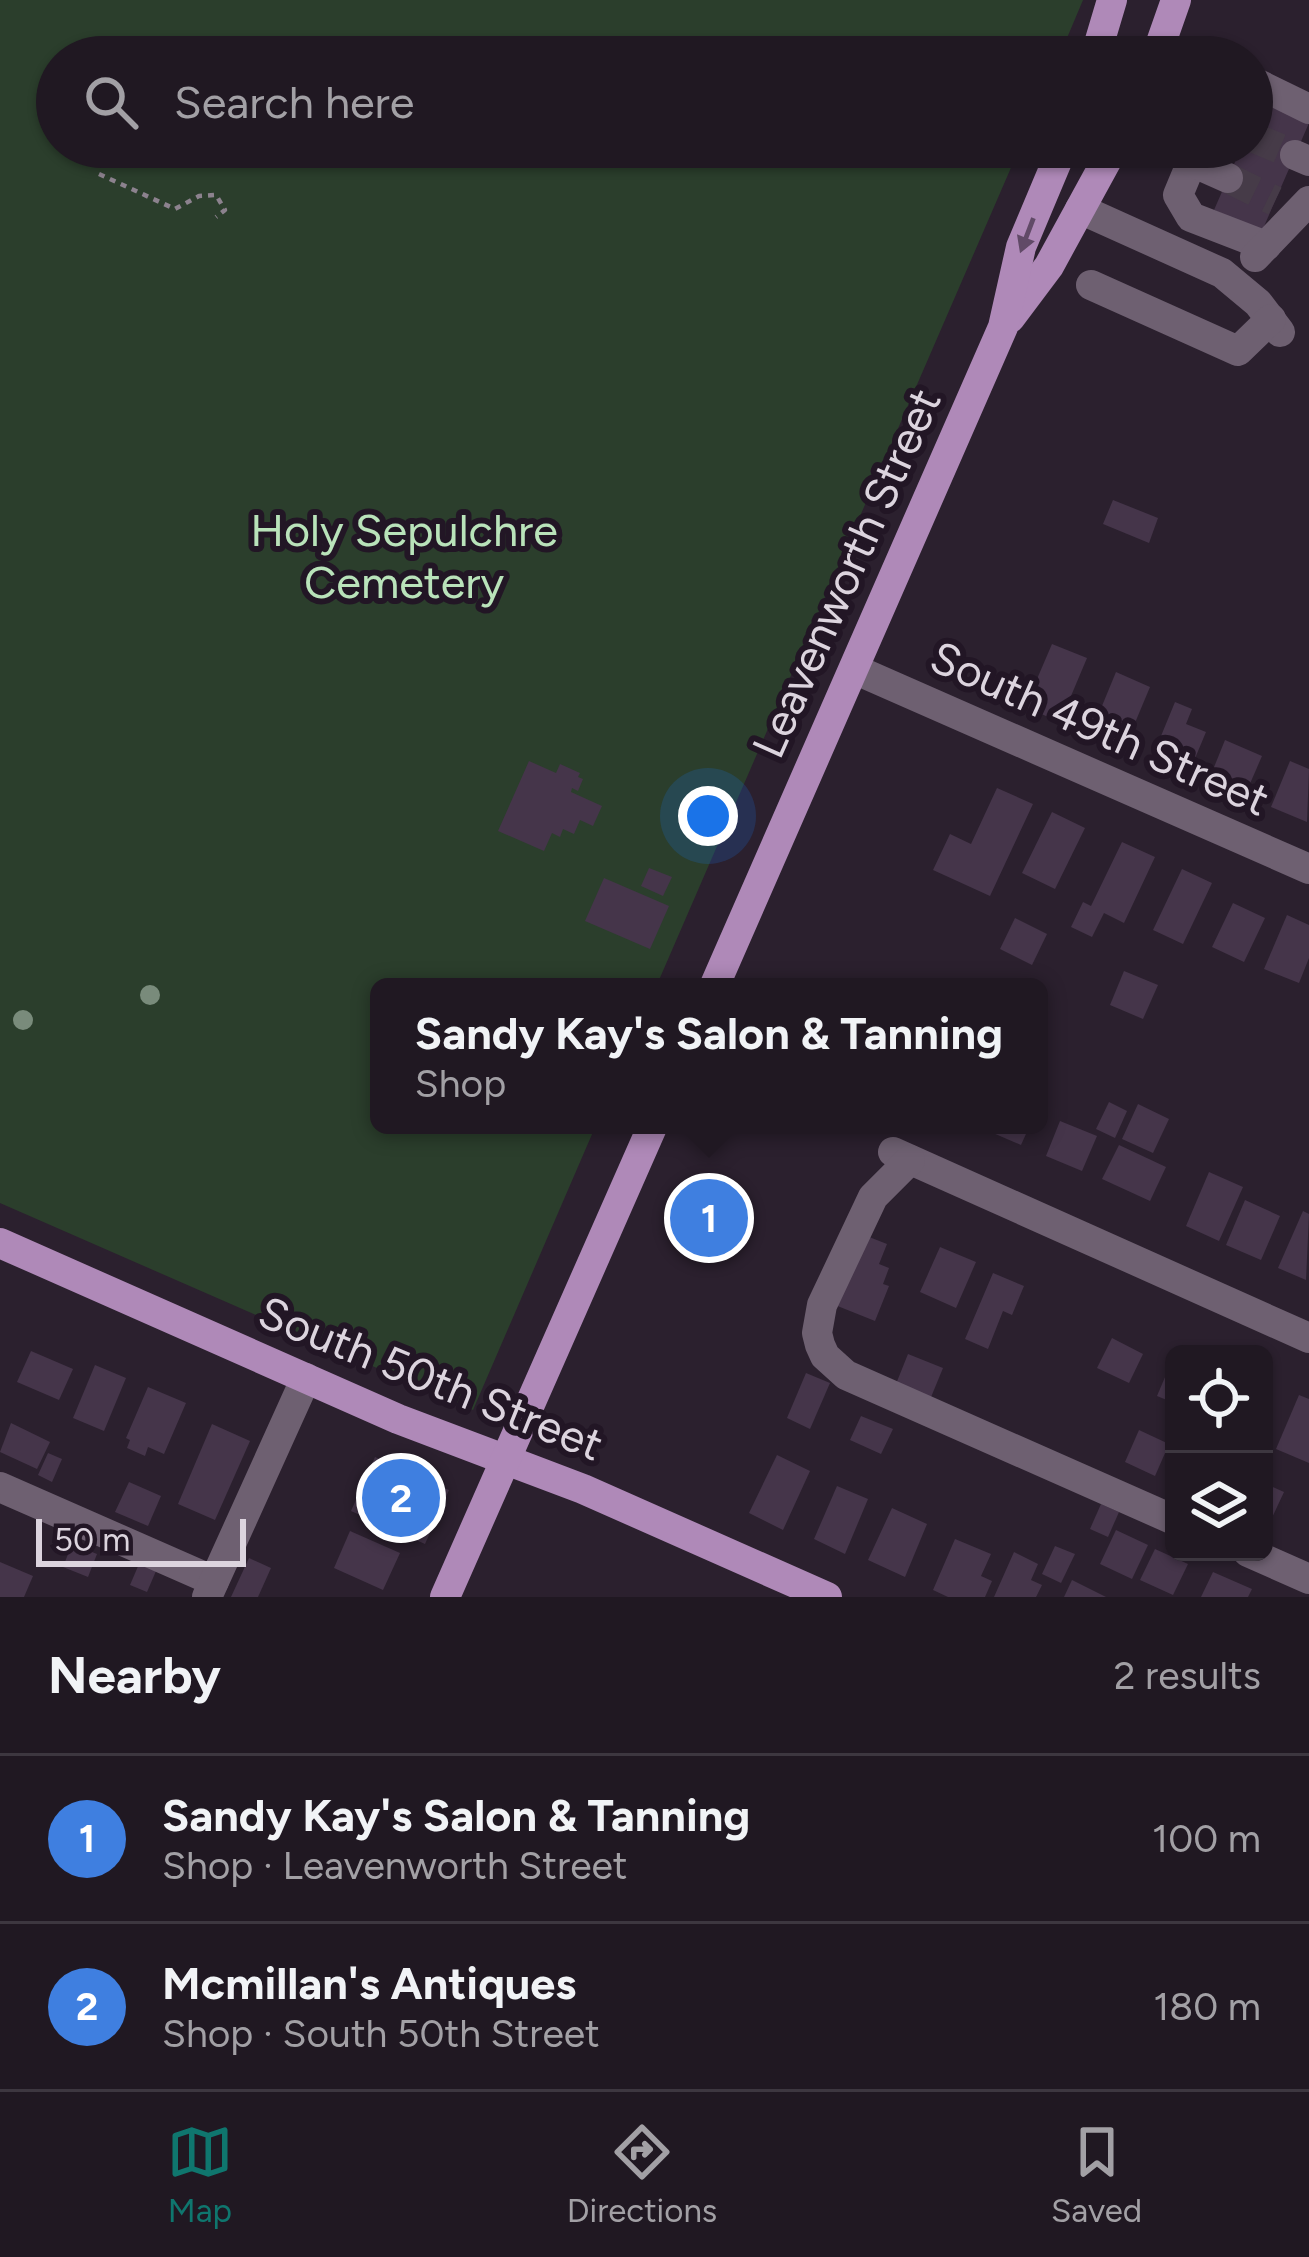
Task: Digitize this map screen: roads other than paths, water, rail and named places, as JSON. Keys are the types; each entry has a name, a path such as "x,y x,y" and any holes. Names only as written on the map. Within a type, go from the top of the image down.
{"main road":[{"path":"1101,36 1112,0"},
{"path":"1164,36 1176,1"},
{"name":"Leavenworth Street","path":"718,978 1003,327 1021,247 1054,168"},
{"name":"Leavenworth Street","path":"1003,327 1049,266 1103,168"},
{"path":"445,1597 649,1134"},
{"name":"South 50th Street","path":"0,1243 442,1438 596,1494 827,1597"}],"street":[{"path":"1273,92 1309,109"},
{"path":"1189,168 1178,195 1191,217 1266,246"},
{"path":"1214,168 1228,178"},
{"path":"1233,280 1266,246 1294,204"},
{"path":"1081,209 1233,280 1275,325 1238,351 1091,286"},
{"name":"South 49th Street","path":"854,669 1309,869"},
{"path":"1165,1516 846,1375 825,1356 817,1333 831,1282 873,1197 902,1156 1309,1339"},
{"path":"0,1487 210,1589 306,1378"},
{"path":"1268,1561 1309,1579"}],"tunnel":[{"path":"1273,146 1295,155"},
{"path":"1228,178 1275,201"}],"place":[{"name":"Sandy Kay's Salon & Tanning","path":"709,1218"},
{"name":"Mcmillan's Antiques","path":"401,1498"}],"park label":[{"name":"Holy Sepulchre Cemetery","path":"404,556"}]}
